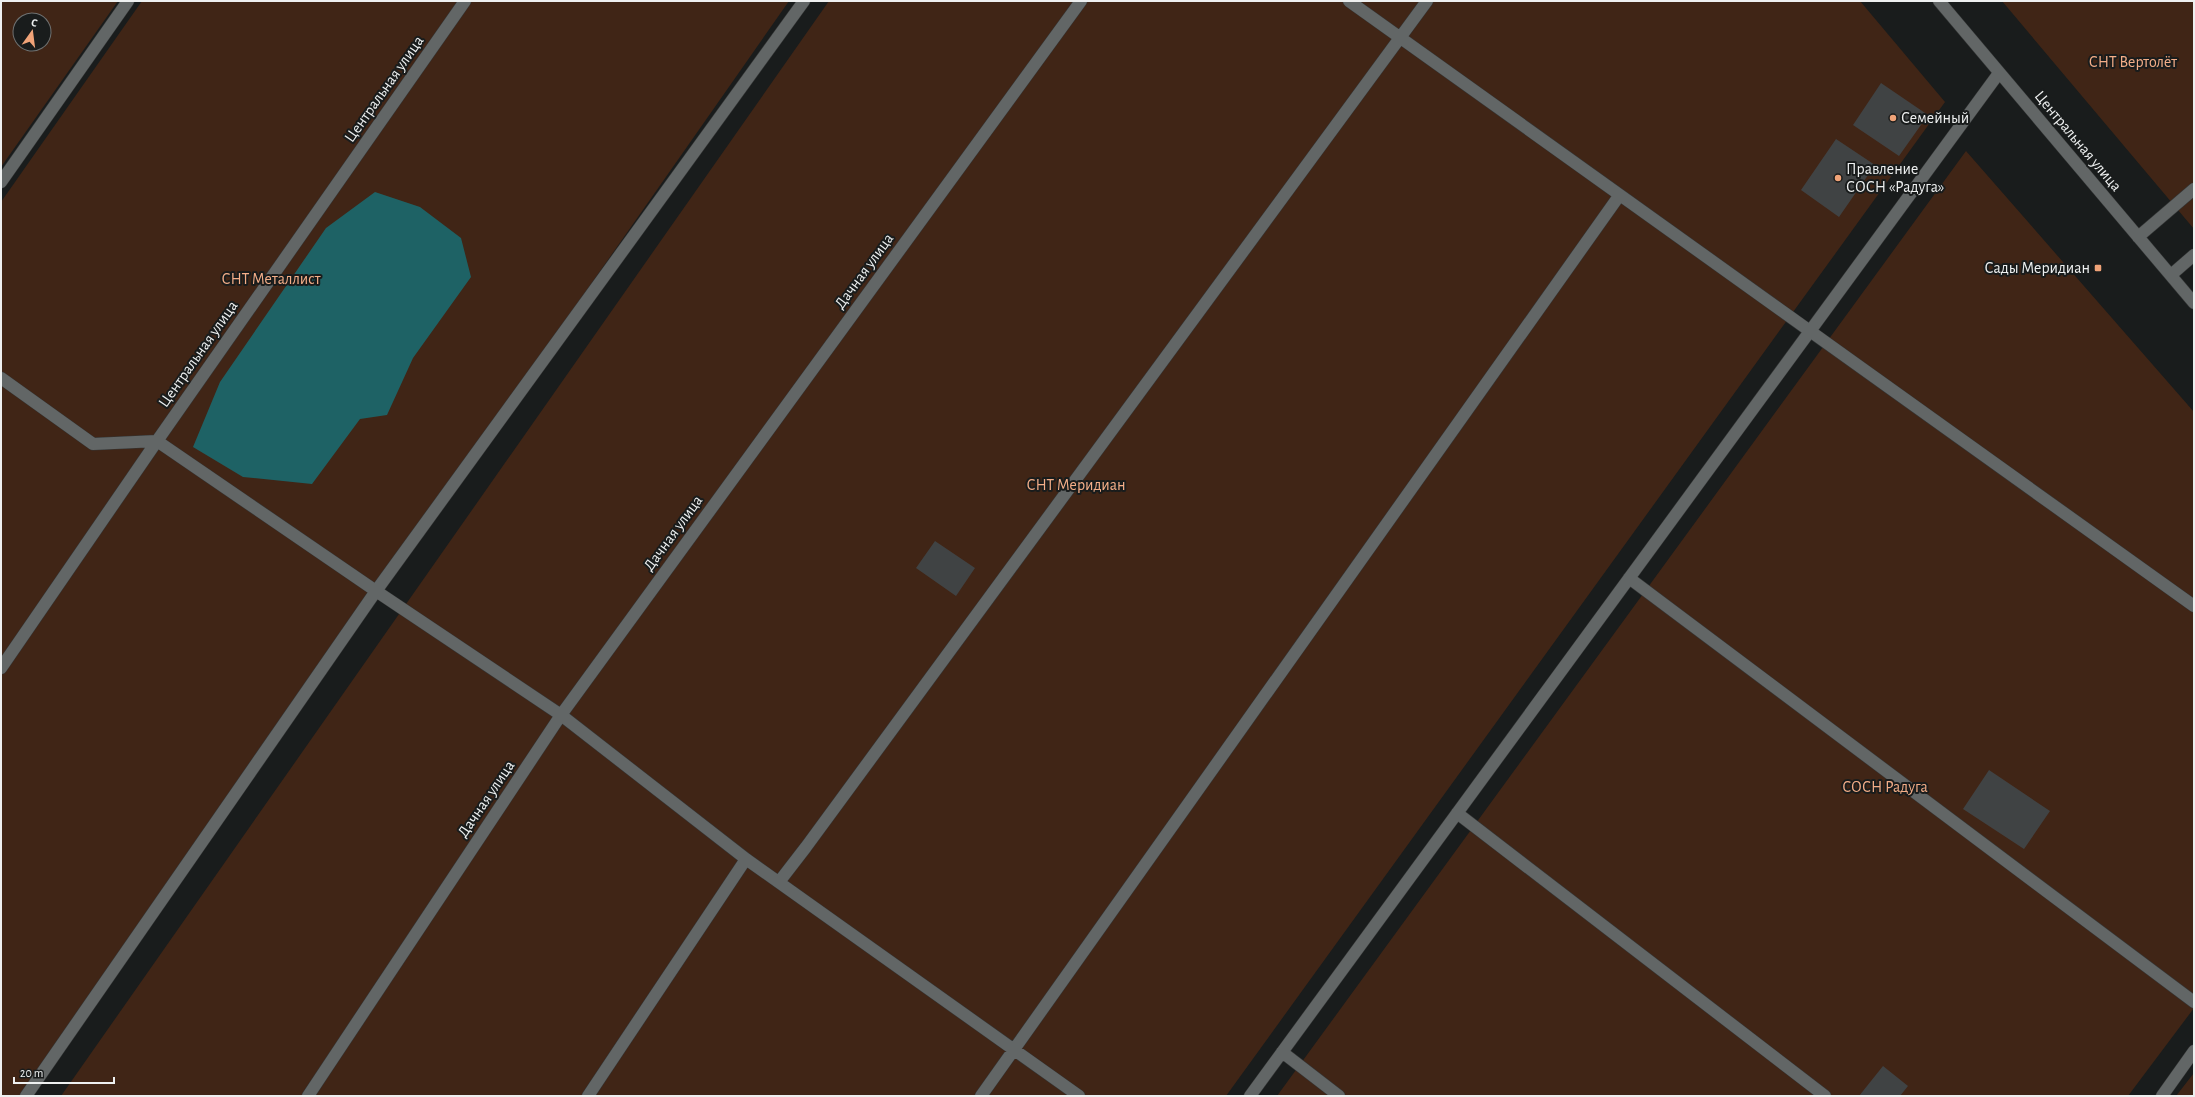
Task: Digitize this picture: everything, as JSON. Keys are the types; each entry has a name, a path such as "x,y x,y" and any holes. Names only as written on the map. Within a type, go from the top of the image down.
{"street":[{"path":"1,182 128,1"},
{"name":"Центральная улица","path":"1,668 157,441 465,1"},
{"path":"26,1096 376,591 804,1"},
{"name":"Дачная улица","path":"308,1096 561,715 1081,1"},
{"path":"1350,1 1619,196 1810,330 2194,606"},
{"path":"779,882 1427,1"},
{"name":"Центральная улица","path":"1938,1 2194,302"},
{"path":"1250,1096 1999,73"},
{"path":"2138,237 2194,189"},
{"path":"981,1096 1619,196"},
{"path":"2171,275 2194,255"},
{"path":"1,378 93,444 157,441 376,591 561,715 746,859 1079,1096"},
{"path":"1629,578 2194,1002"},
{"path":"1457,813 1825,1096"},
{"path":"588,1096 746,859"},
{"path":"2162,1096 2194,1051"},
{"path":"1282,1052 1339,1096"}],"green space":[{"path":"1,1 118,1 1,167"},
{"name":"СНТ Металлист","path":"142,1 789,1 23,1096 1,1096 1,202"},
{"name":"СНТ Меридиан","path":"829,1 1860,1 1945,102 1226,1096 61,1096"},
{"name":"СНТ Вертолёт","path":"2002,1 2194,1 2194,229"},
{"name":"СОСН Радуга","path":"1966,151 2194,412 2194,1008 2128,1096 1277,1096"},
{"path":"2194,1073 2194,1096 2176,1096"}],"water":[{"path":"375,192 420,207 461,238 471,277 413,358 387,415 360,419 312,484 243,477 193,447 220,382 326,228"}],"building":[{"path":"1881,83 1928,115 1899,156 1853,125"},
{"name":"Правление СОСН «Радуга»","path":"1836,139 1875,165 1839,217 1801,190"},
{"path":"935,541 975,568 956,596 916,568"},
{"path":"1989,770 2050,811 2024,849 1963,809"},
{"path":"1883,1066 1908,1086 1900,1096 1859,1096"}],"place":[{"name":"Семейный","path":"1893,118"},
{"name":"Правление СОСН «Радуга»","path":"1838,178"},
{"name":"Сады Меридиан","path":"2098,268"}]}
